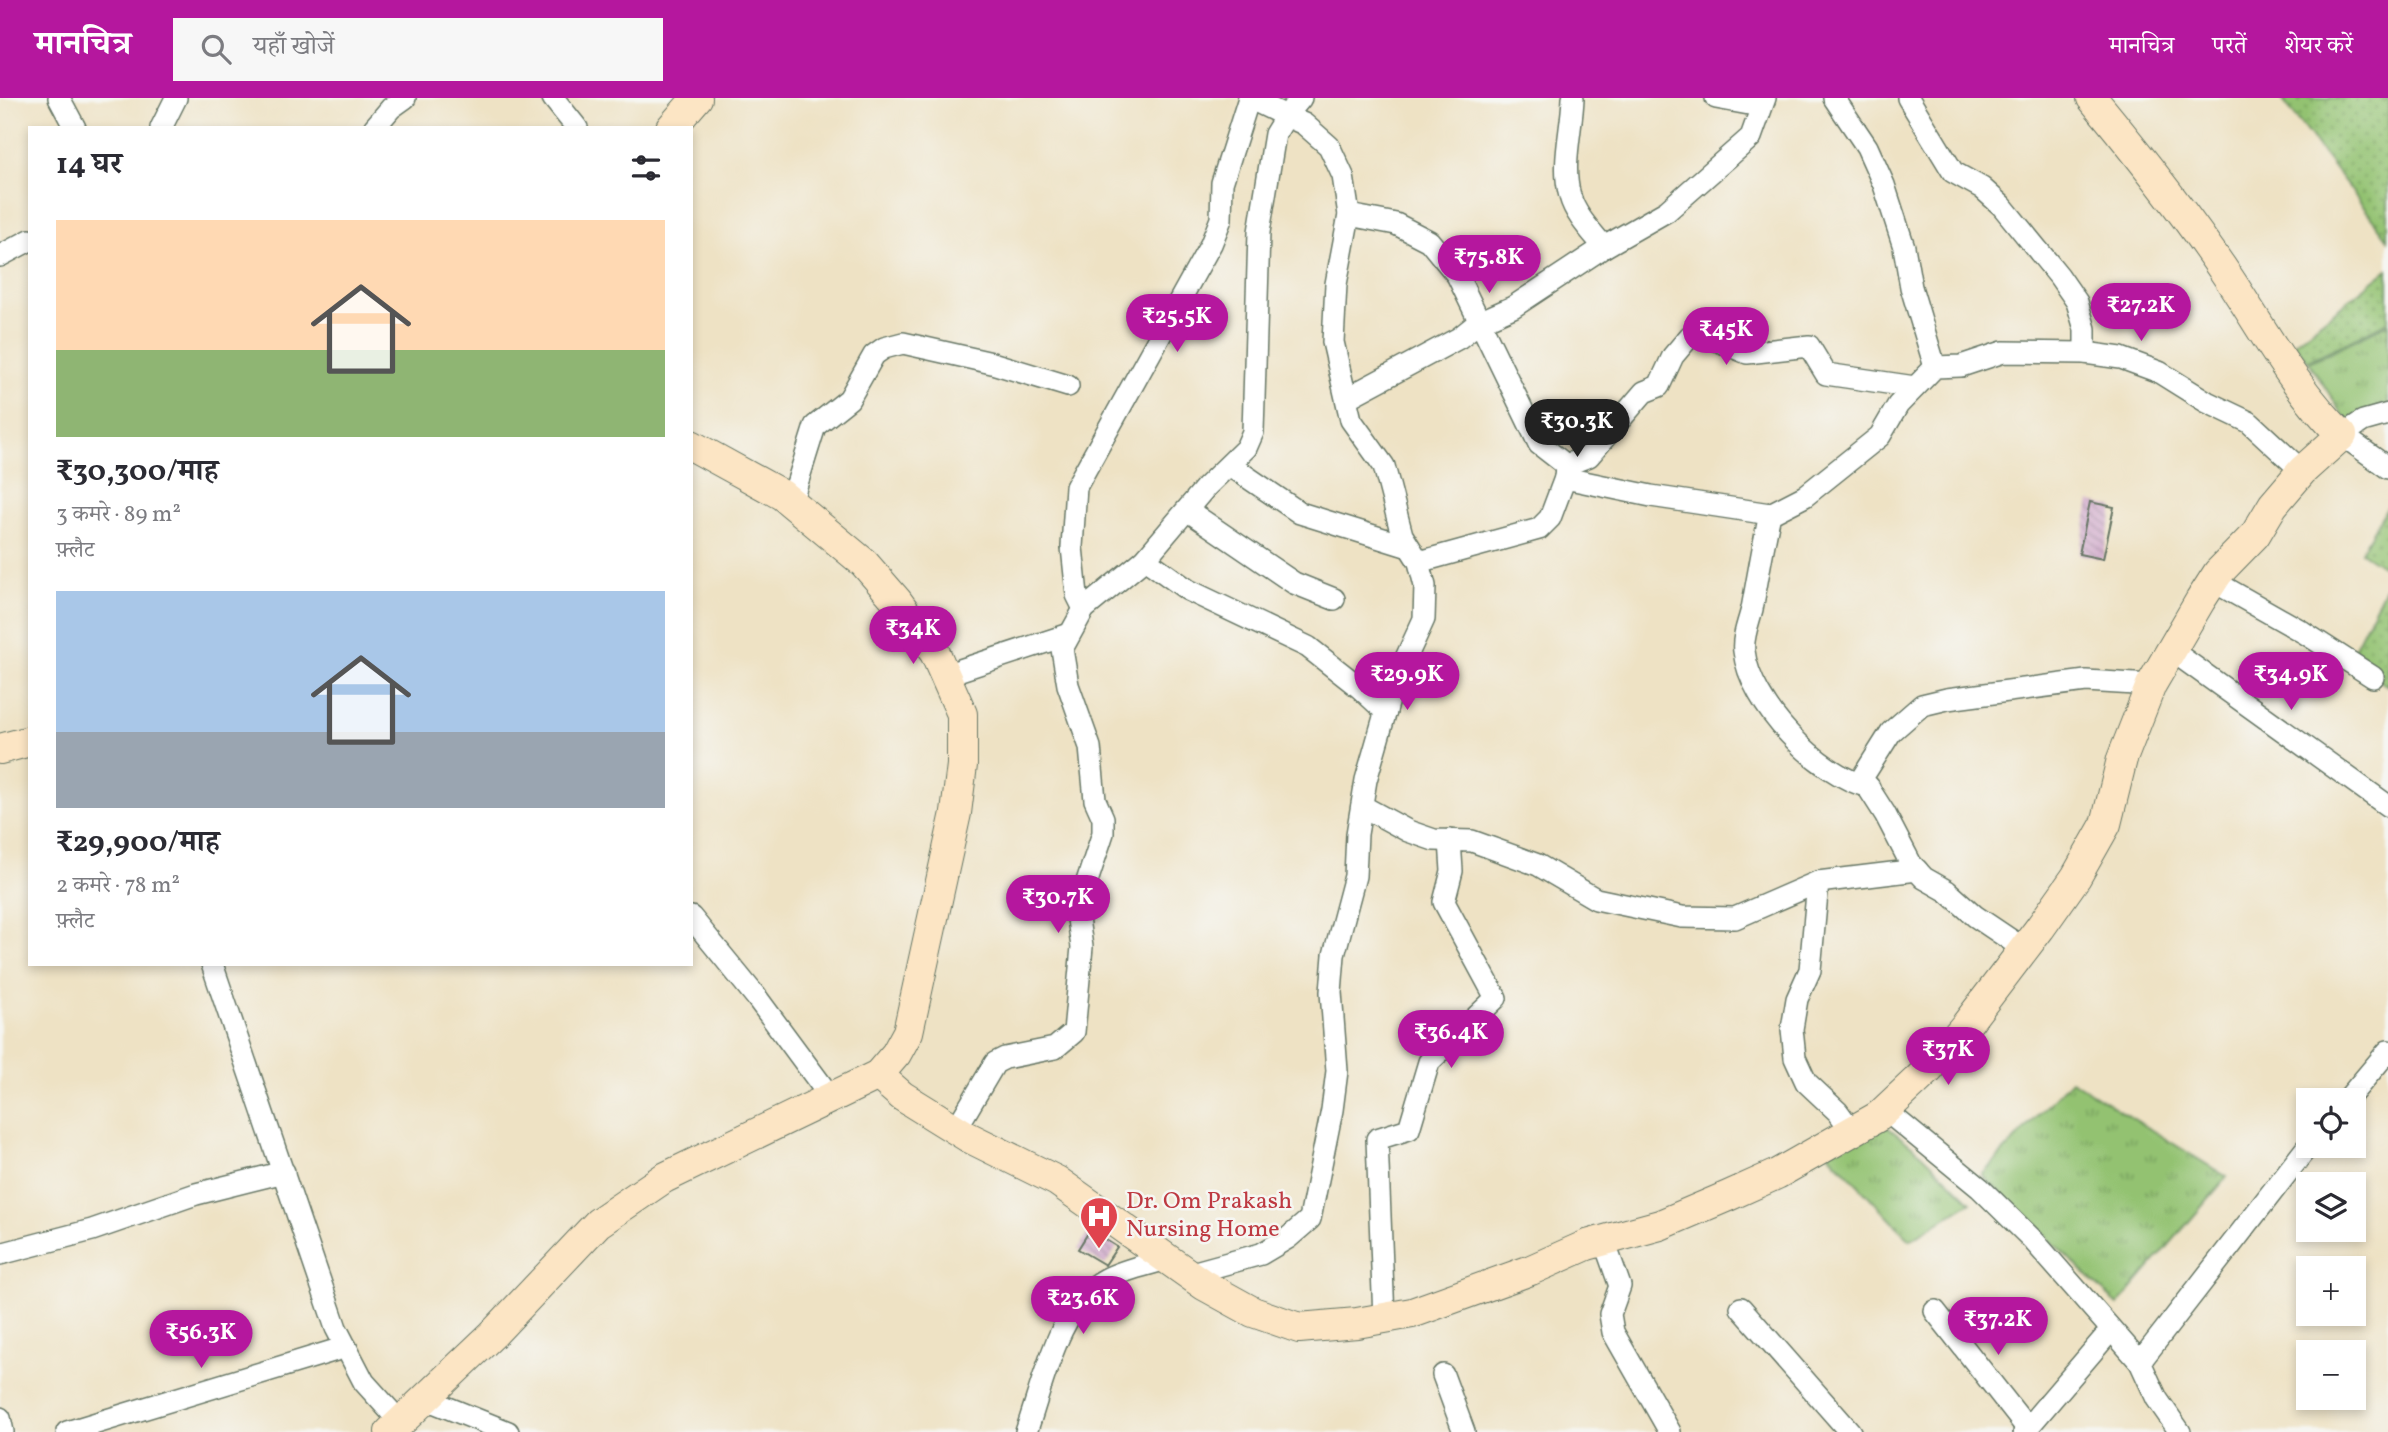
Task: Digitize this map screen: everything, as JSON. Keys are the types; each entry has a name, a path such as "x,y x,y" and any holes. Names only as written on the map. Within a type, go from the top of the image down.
{"street":[{"path":"59,98 74,126"},
{"path":"161,126 176,98"},
{"path":"376,126 391,108 405,98"},
{"path":"553,98 575,126"},
{"path":"673,126 697,98"},
{"path":"1026,1432 1054,1344 1087,1293 1104,1279 1261,1254 1289,1238 1310,1219 1337,1071 1331,992 1334,956 1355,876 1362,806 1393,686 1424,619 1424,586 1414,554 1402,535 1384,466 1351,421 1333,342 1333,311 1349,215 1343,176 1329,146 1304,124 1249,98 1222,183 1221,219 1211,244 1076,487 1072,547 1077,594 1084,610"},
{"path":"956,1129 995,1063 1005,1058 1055,1048 1074,1032 1082,947 1077,912 1103,833 1103,818 1095,800 1090,747 1063,665 1062,649 1067,635 1084,610 1145,559 1246,448 1255,419 1259,232 1275,134 1301,98"},
{"path":"1573,98 1566,163 1570,197 1583,220 1604,247"},
{"path":"1347,398 1459,338 1479,322 1513,307 1604,247 1667,211 1751,137 1762,102 1716,98"},
{"path":"1834,98 1867,148 1884,185 1904,247 1911,288 1935,367"},
{"path":"1908,98 1953,172 1982,188 2002,206 2077,302 2085,329 2085,353"},
{"path":"2092,98 2143,160 2228,277 2306,396 2342,435 2388,468"},
{"path":"1349,215 1396,224 1429,241 1457,275 1539,444 1566,472 1673,500 1770,514 1805,496 1880,436 1898,405 1935,367 1961,366 2003,352 2085,353 2121,358 2159,372 2207,402 2249,422 2302,471"},
{"path":"0,256 28,241"},
{"path":"1231,466 1300,513 1414,554 1539,529 1549,519 1566,472 1589,456 1644,393 1659,386 1673,356 1690,336 1709,337 1746,354 1809,346 1826,374 1915,387"},
{"path":"791,503 815,426 849,399 874,355 884,348 903,343 992,363 1068,386"},
{"path":"878,1075 902,1096 956,1129 1057,1181 1112,1217 1178,1267 1253,1312 1299,1328 1384,1319 1412,1313 1472,1293 1604,1241 1660,1225 1728,1196 1777,1174 1852,1131 1885,1110 1929,1069 2024,949 2076,877 2106,824 2122,759 2151,685 2213,581 2255,535 2273,505 2302,471 2342,435 2363,421 2388,414"},
{"path":"213,966 336,1328 365,1382 395,1428 493,1334 597,1223 664,1178 878,1075 896,1054 908,1032 956,813 962,765 962,714 935,653 864,563 791,503 734,467 693,446"},
{"path":"1187,510 1294,583 1334,599"},
{"path":"1770,514 1744,650 1754,680 1771,712 1801,744 1850,782 1869,787"},
{"path":"1145,559 1188,590 1308,647 1360,688 1385,712"},
{"path":"2213,581 2303,632 2373,677"},
{"path":"945,675 1067,635"},
{"path":"2171,650 2388,806"},
{"path":"2024,949 1917,870 1862,778 1891,732 1922,705 1947,699 2086,681 2151,685"},
{"path":"0,749 28,742"},
{"path":"1362,806 1408,831 1434,839 1472,841 1538,865 1596,899 1682,917 1735,918 1818,883 1917,870"},
{"path":"1384,1319 1377,1139 1409,1129 1429,1062 1496,998 1444,902 1452,871 1450,840"},
{"path":"1818,883 1810,970 1797,999 1792,1029 1795,1058 1806,1082 1838,1112 1852,1131"},
{"path":"693,919 757,998 831,1098"},
{"path":"2357,1088 2388,1051"},
{"path":"1885,1110 1980,1188 2052,1260 2140,1362 2157,1399 2180,1432"},
{"path":"2140,1362 2299,1158"},
{"path":"0,1254 92,1230 196,1194 284,1172"},
{"path":"1604,1241 1620,1286 1610,1314 1613,1332 1670,1432"},
{"path":"1741,1308 1850,1432"},
{"path":"1935,1311 2025,1430 2112,1330"},
{"path":"67,1432 346,1347"},
{"path":"1443,1375 1464,1432"},
{"path":"426,1399 508,1432"},
{"path":"0,1418 4,1432"}],"green space":[{"path":"2281,98 2388,98 2388,239"},
{"path":"2388,269 2388,322 2308,361 2294,343"},
{"path":"2388,324 2388,408 2349,425 2309,362"},
{"path":"2388,505 2388,570 2361,552"},
{"path":"2388,582 2388,686 2347,662"},
{"path":"2071,1080 2227,1177 2118,1305 1982,1175"},
{"path":"1881,1122 1922,1154 1971,1202 1910,1240 1828,1153"}],"building":[{"path":"2090,502 2114,507 2103,559 2079,554"},
{"path":"1090,1230 1117,1247 1105,1265 1078,1249"}],"place":[{"name":"Dr. Om Prakash Nursing Home","path":"1099,1250"}]}
